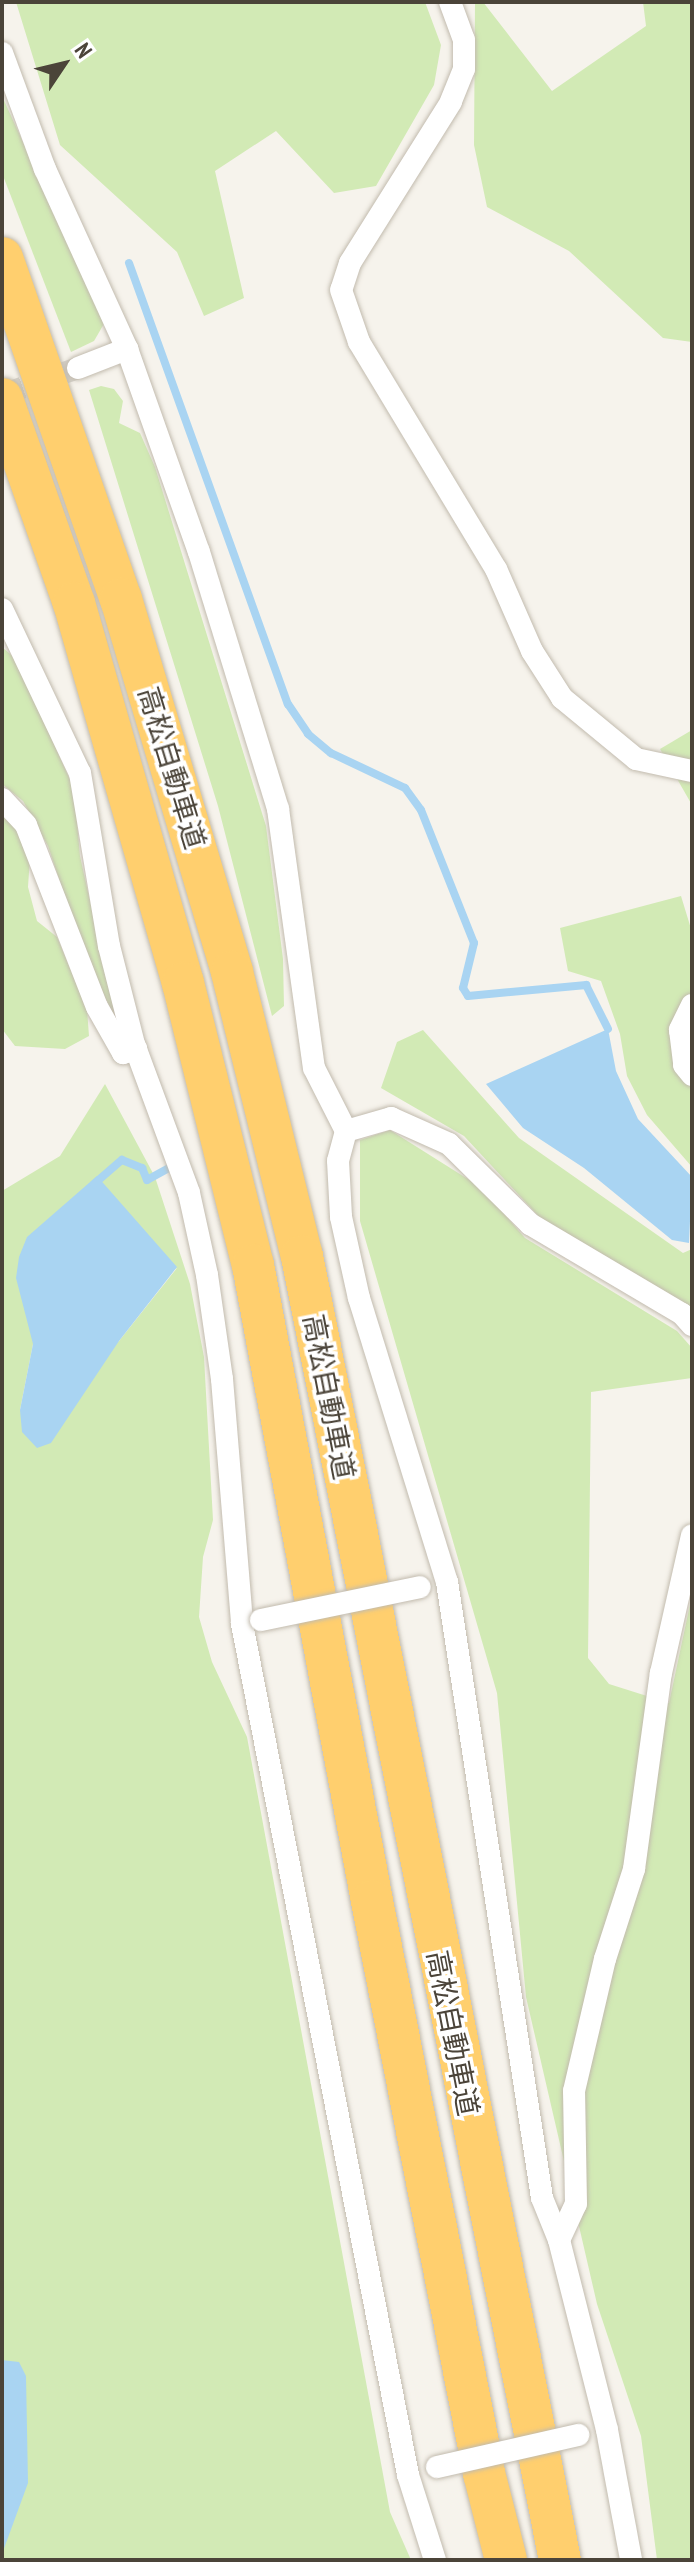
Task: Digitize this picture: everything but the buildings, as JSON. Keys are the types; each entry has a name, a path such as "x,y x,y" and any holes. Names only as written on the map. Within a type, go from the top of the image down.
{"highway":[{"name":"高松自動車道","path":"2,258 126,614 232,972 291,1211 560,2560"},
{"name":"高松自動車道","path":"2,399 74,603 183,983 253,1265 375,1916 484,2473 506,2560"}],"street":[{"path":"450,2 464,40 464,69 451,102 350,263 341,290 365,354 496,569 532,651 562,698 636,759 692,771"},
{"path":"2,53 45,169 127,349 199,552 278,809 314,1068 346,1131 338,1161 341,1217 359,1298 447,1582 518,2059 542,2198 559,2240 607,2430 631,2560"},
{"path":"78,368 127,349"},
{"path":"4,620 80,773 109,946 136,1049 189,1193 207,1275 252,1622 408,2475 435,2560"},
{"path":"2,799 26,825 97,1007 123,1053 136,1049"},
{"path":"692,1005 680,1030 684,1065 692,1075"},
{"path":"346,1131 391,1118 449,1144 530,1224 692,1325"},
{"path":"559,2240 576,2204 574,2091 605,1959 634,1869 661,1673 692,1535"},
{"path":"252,1622 447,1582"},
{"path":"408,2475 607,2430"}],"green space":[{"path":"16,2 425,2 441,45 434,85 376,186 334,193 276,131 215,171 244,298 204,316 177,252 60,145"},
{"path":"475,2 483,2 552,91 646,26 643,2 692,2 692,342 663,338 569,251 487,207 474,145"},
{"path":"2,96 105,322 94,341 71,352 2,173"},
{"path":"101,386 114,389 123,401 119,423 140,433 155,467 266,826 283,959 284,1006 272,1016 218,806 89,390"},
{"path":"2,647 16,659 74,789 80,856 116,1019 87,962 48,846 23,801 2,784"},
{"path":"692,730 692,805 660,749"},
{"path":"2,813 12,817 30,857 28,887 37,921 57,937 87,1009 89,1036 65,1049 15,1046 2,1029"},
{"path":"681,896 692,932 692,1167 647,1115 627,1076 620,1034 601,981 568,971 560,928"},
{"path":"423,1030 519,1138 683,1253 692,1249 692,1312 543,1221 464,1136 381,1088 397,1042"},
{"path":"105,1084 155,1177 190,1284 204,1357 213,1520 203,1557 199,1617 212,1662 247,1737 390,2512 411,2560 2,2560 2,1191 60,1156","holes":["177,1268 119,1341 20,1410 33,1344"]},
{"path":"390,1130 482,1188 525,1238 677,1331 692,1348 692,1378 591,1392 588,1658 609,1684 669,1703 692,1595 692,2560 657,2560 641,2436 597,2304 526,1997 497,1693 360,1221 360,1140"}],"water":[{"path":"608,1029 616,1071 638,1119 692,1177 689,1243 672,1240 584,1168 523,1128 486,1084"},
{"path":"97,1176 177,1267 119,1341 51,1443 37,1448 22,1432 20,1410 33,1344 16,1278 19,1257 27,1237"},
{"path":"2,2360 19,2362 26,2376 28,2483 2,2554"}],"waterway":[{"path":"129,263 288,704 308,734 331,753 405,788 421,810 474,943 463,988 468,996 586,985 608,1029"},
{"path":"94,1184 122,1160 142,1168 147,1180 169,1168"}],"tunnel":[{"path":"2,395 78,368"}]}
